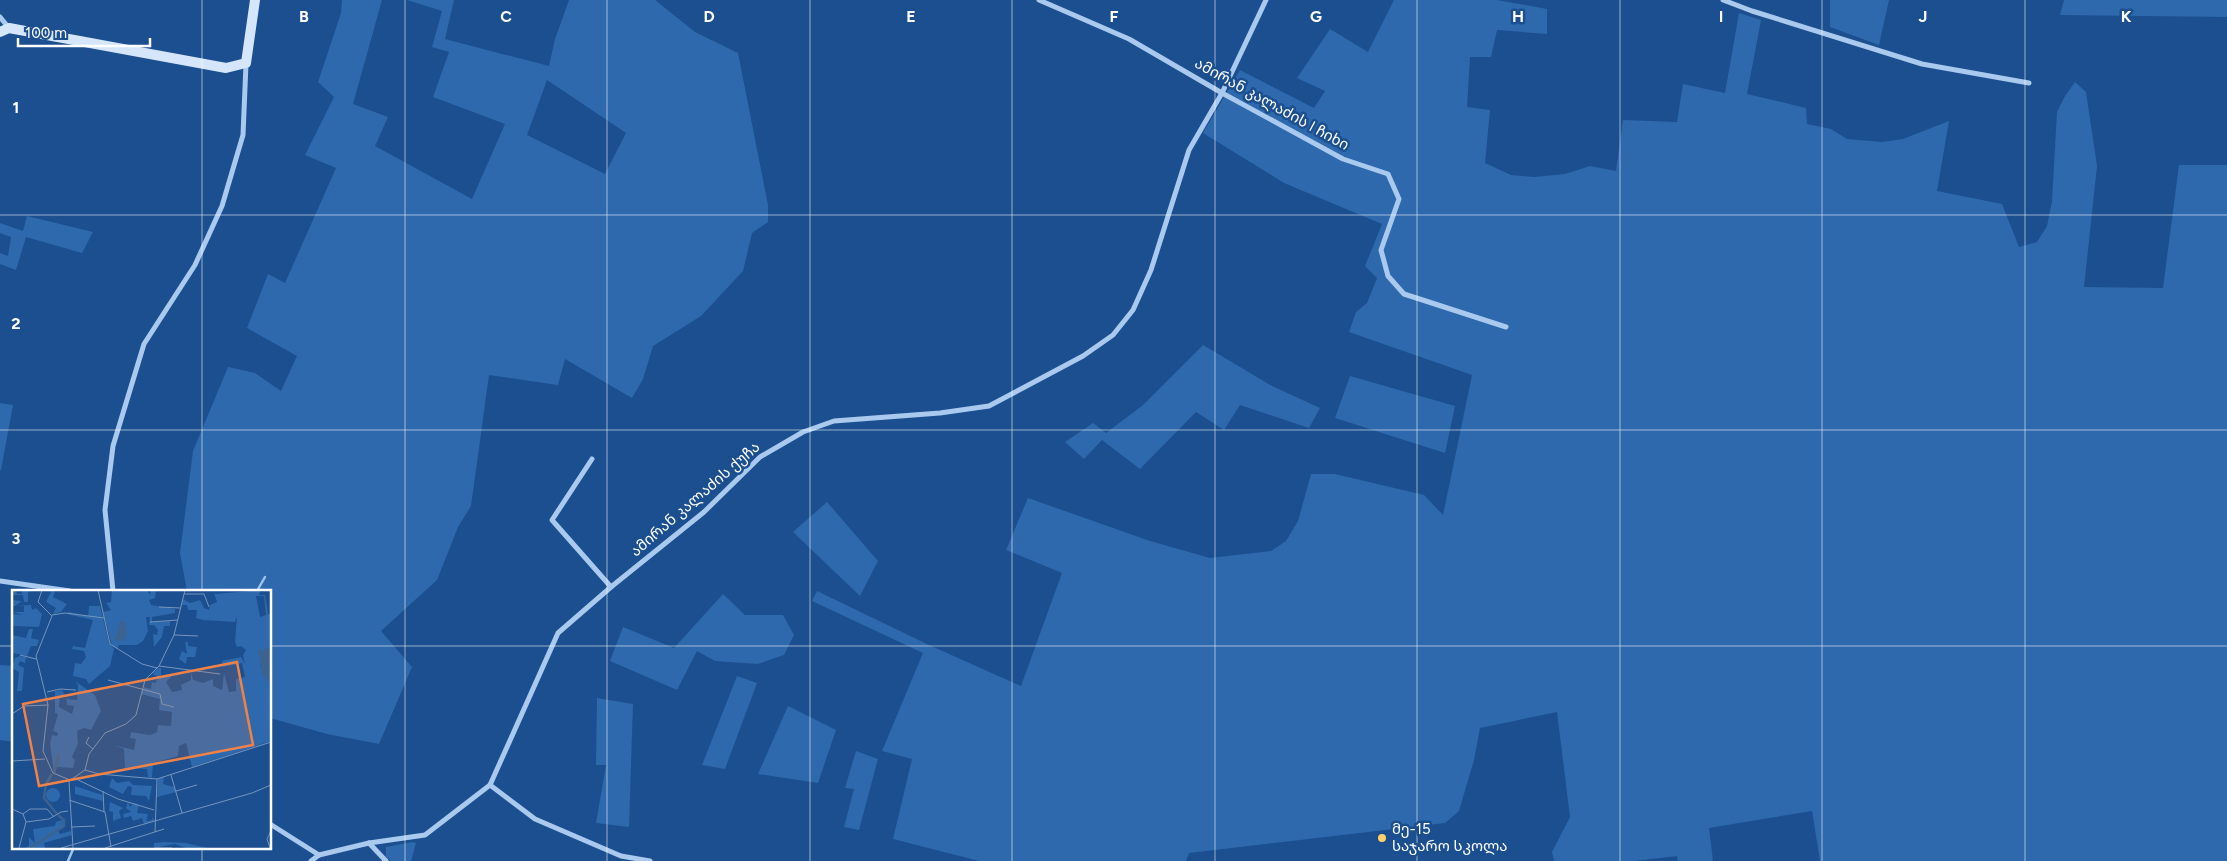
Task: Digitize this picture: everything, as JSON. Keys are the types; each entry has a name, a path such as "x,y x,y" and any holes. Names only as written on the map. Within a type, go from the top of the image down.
{"street":[{"path":"113,590 105,510 113,446 144,344 195,265 222,206 243,135 246,63 255,0"},
{"name":"ამირან კალაძის I ჩიხი","path":"1039,0 1129,39 1222,93 1343,159 1388,174 1399,199 1381,250 1388,276 1404,294 1506,327"},
{"name":"ამირან კალაძის ქუჩა","path":"311,861 319,854 426,835 490,786 558,633 611,587 704,512 760,457 803,432 834,421 940,413 989,406 1083,356 1113,335 1133,310 1152,270 1189,150 1222,93 1266,0"},
{"path":"1723,0 1752,11 1922,64 2029,83"},
{"path":"0,17 5,30 208,66 226,68 246,63"},
{"path":"592,459 552,520 611,587"},
{"path":"0,581 63,590"},
{"path":"490,786 535,819 621,856 650,861"},
{"path":"271,825 319,854"},
{"path":"369,844 386,861"}],"shaded area":[{"path":"342,0 382,0 353,104 388,117 375,146 472,199 505,124 433,97 449,52 432,47 442,11 407,0 454,0 445,39 549,66 555,39 569,0 655,0 695,32 738,53 768,205 768,222 752,233 743,271 701,316 653,346 643,379 632,398 565,359 558,385 489,375 471,506 458,527 437,580 381,631 412,667 379,744 327,734 271,718 271,590 187,590 180,553 193,451 228,367 255,373 281,391 297,356 247,328 268,274 285,283 336,168 305,155 334,97 318,82 341,13","holes":["547,80 626,133 605,174 527,135"]},
{"path":"1394,0 1497,0 1547,9 1547,34 1497,30 1491,57 1470,57 1467,107 1490,110 1485,163 1511,175 1534,177 1565,174 1590,166 1616,171 1623,120 1677,122 1683,84 1725,93 1739,13 1761,20 1747,94 1806,108 1807,124 1831,129 1847,139 1882,142 1903,139 1949,121 1937,191 2002,204 2019,247 2037,242 2047,226 2052,201 2057,112 2075,82 2086,92 2097,166 2084,287 2163,288 2179,165 2227,165 2227,861 1820,861 1812,811 1709,828 1713,861 1678,861 1677,856 1634,861 1554,861 1552,852 1570,817 1557,712 1480,728 1474,760 1459,811 1445,823 1189,853 1186,861 979,861 893,839 912,759 882,751 923,653 812,601 817,591 929,645 1021,686 1062,573 1006,550 1028,498 1150,541 1210,558 1271,551 1286,541 1298,521 1311,474 1335,474 1424,495 1443,515 1472,375 1349,332 1356,312 1367,303 1377,278 1365,266 1382,224 1284,183 1203,133 1240,70 1314,108 1325,91 1297,78 1330,29 1368,52"},
{"path":"1830,0 1889,0 1879,45 1830,27"},
{"path":"2064,0 2227,0 2227,17 2060,15"},
{"path":"27,216 93,232 82,253 26,237 16,270 0,264 0,253 8,256 11,237 0,233 0,223 23,231"},
{"path":"1203,345 1272,386 1320,408 1309,428 1240,405 1224,430 1196,412 1140,469 1102,440 1084,459 1065,442 1093,423 1106,433 1143,405"},
{"path":"1350,376 1455,406 1445,453 1335,418"},
{"path":"0,403 13,405 1,470 0,470"},
{"path":"827,502 878,561 860,596 793,532"},
{"path":"723,594 745,615 783,615 794,635 784,655 758,664 715,661 697,651 677,690 610,661 623,627 674,648"},
{"path":"0,665 12,666 12,742 0,740"},
{"path":"737,676 757,683 725,769 702,765"},
{"path":"597,698 633,704 629,827 596,823 606,765 596,765"},
{"path":"788,706 836,730 818,783 758,774"},
{"path":"856,751 878,759 859,830 844,827 854,789 845,788"},
{"path":"412,842 416,843 411,861 391,861 386,857 386,847"}],"waterway":[{"path":"258,590 265,577"},
{"path":"68,861 74,848"}],"place":[{"name":"მე-15 საჯარო სკოლა","path":"1382,838"}]}
